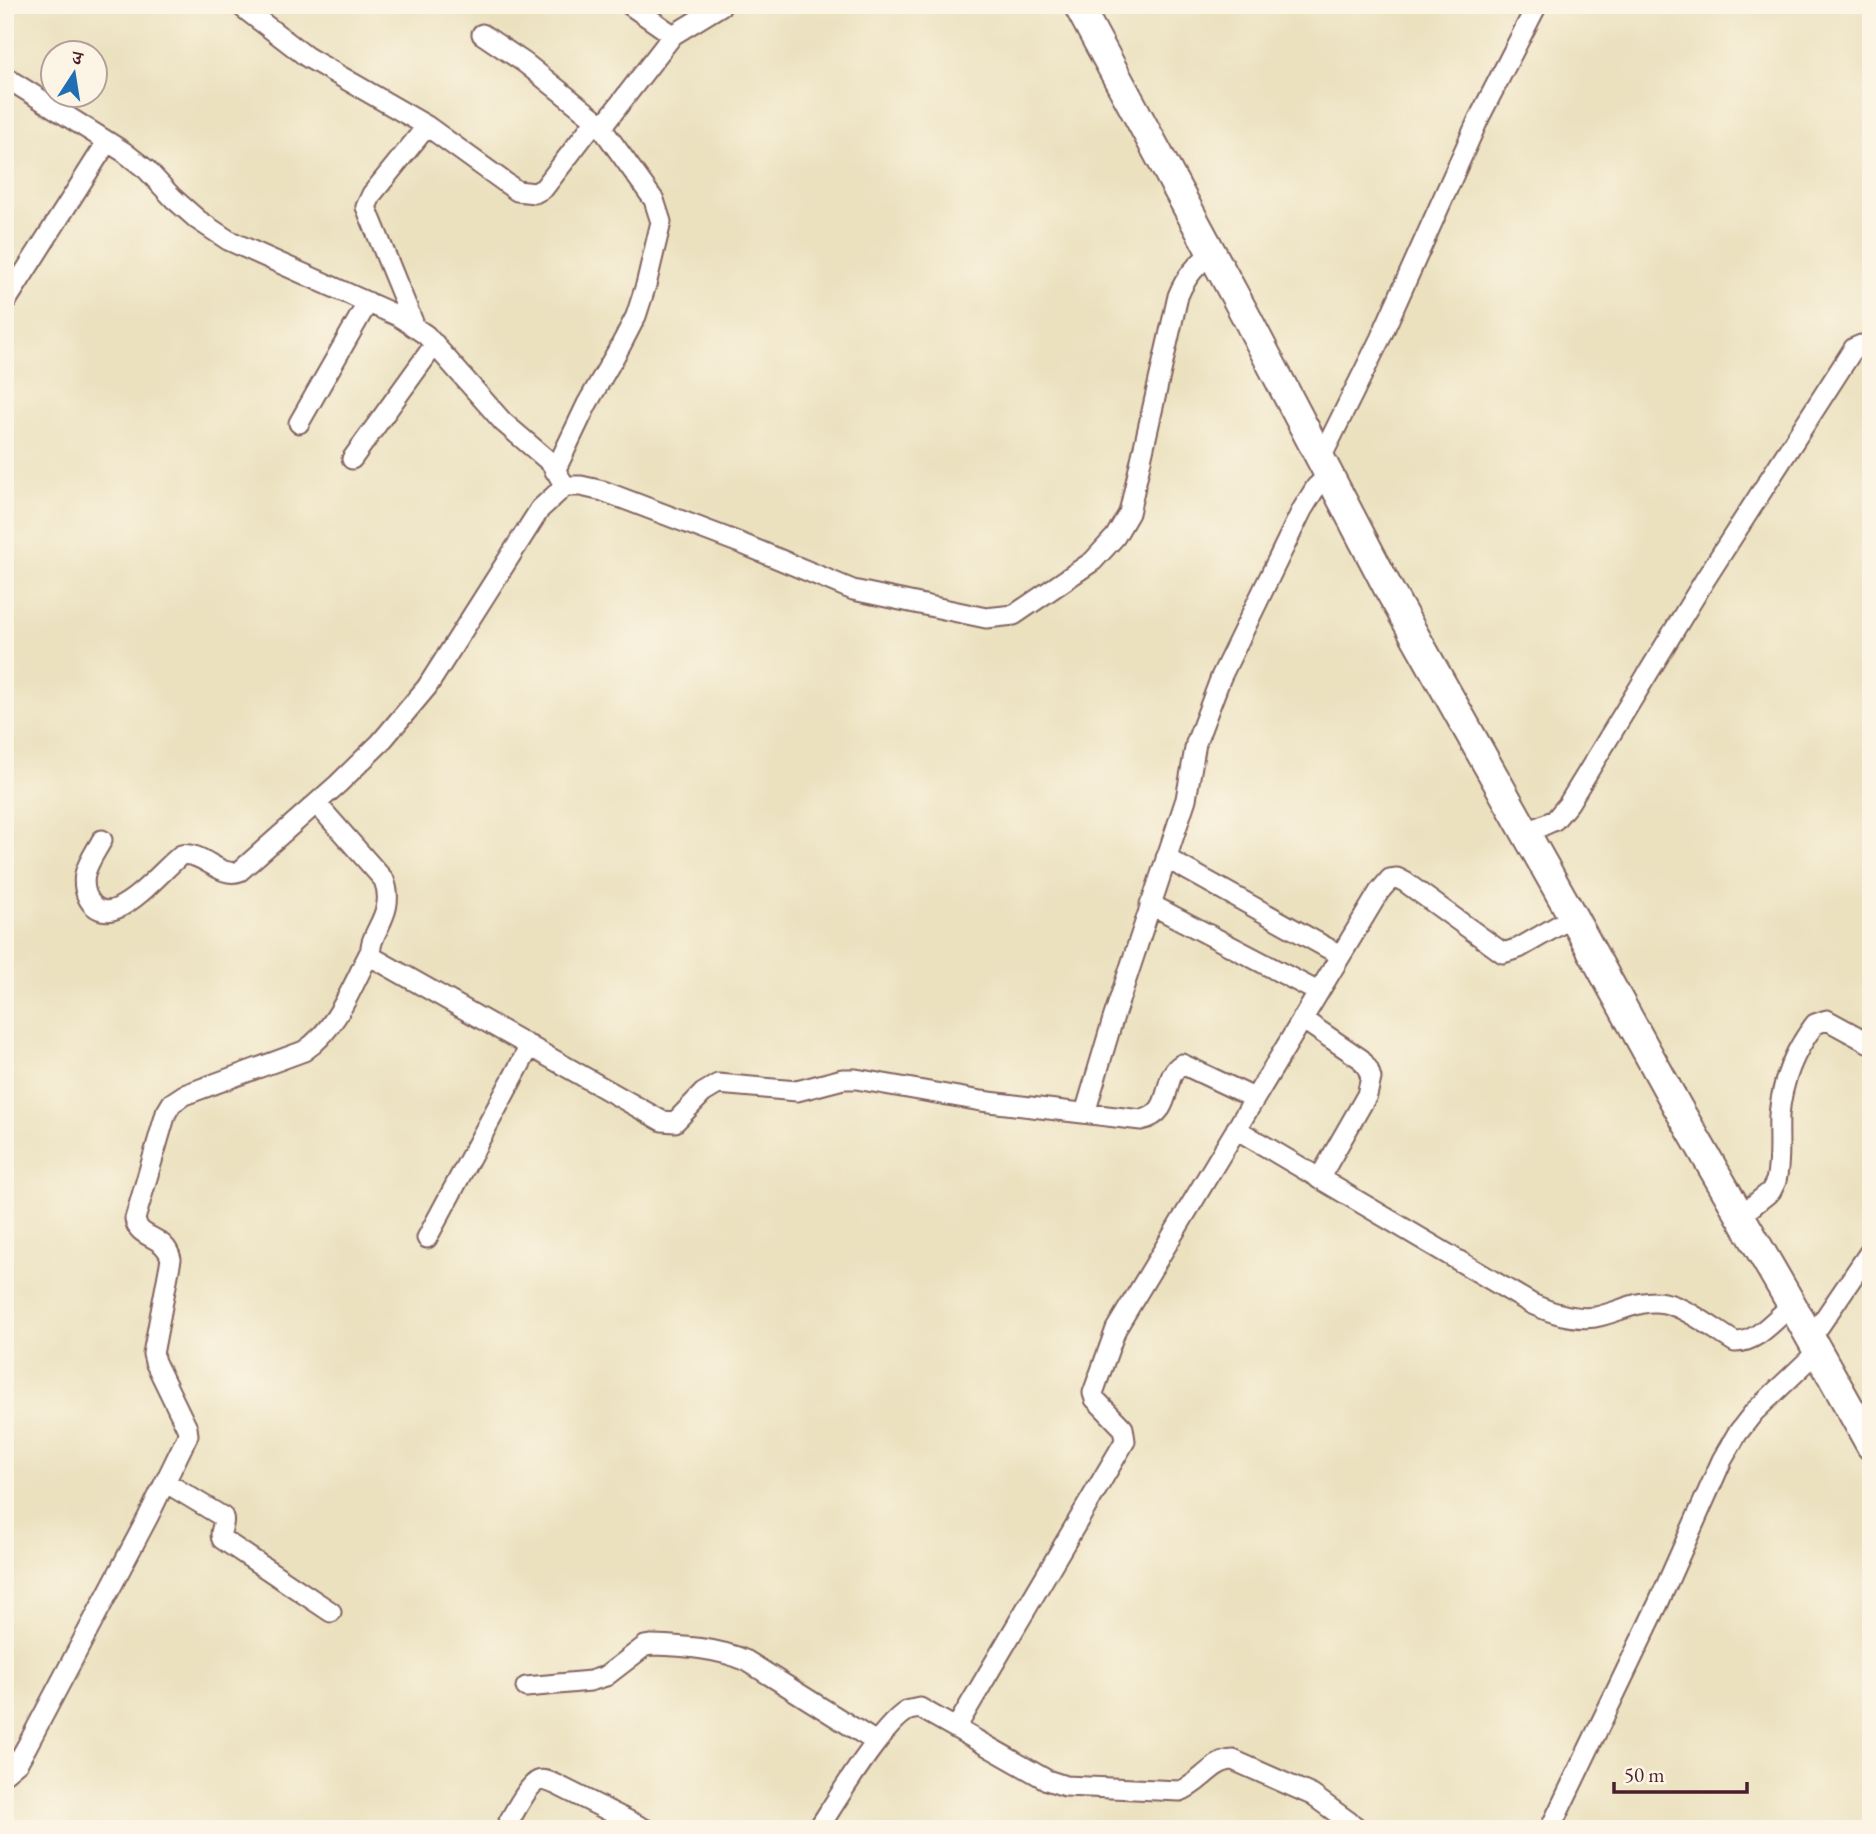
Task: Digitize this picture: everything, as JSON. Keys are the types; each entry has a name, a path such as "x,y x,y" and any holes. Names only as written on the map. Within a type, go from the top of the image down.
{"main road":[{"path":"1078,5 1212,252 1395,600 1678,1108 1871,1446"}],"street":[{"path":"630,5 673,35"},
{"path":"1085,1113 1150,904 1186,799 1193,753 1217,686 1324,468 1479,118 1537,5"},
{"path":"242,8 307,57 427,127 509,186 517,191 535,193 544,188 673,35 718,7"},
{"path":"103,840 90,861 84,880 92,905 106,911 117,909 130,901 181,855 197,855 229,873 240,871 317,804 380,743 427,687 560,478 587,404 633,322 646,285 661,222 654,200 599,124 525,63 482,34"},
{"path":"5,78 147,170 198,220 228,240 368,302 415,327 435,344 503,422 541,453 560,478 603,491 740,543 853,590 986,618 1014,615 1093,561 1115,537 1129,513 1178,296 1192,269 1212,252"},
{"path":"415,327 366,207 372,194 427,127"},
{"path":"5,303 107,142"},
{"path":"299,423 368,302"},
{"path":"352,459 435,344"},
{"path":"1526,832 1555,820 1569,803 1706,578 1854,348 1861,345 1871,348"},
{"path":"5,1773 18,1762 27,1746 188,1435 153,1354 171,1259 163,1242 140,1230 135,1219 166,1113 172,1102 184,1095 304,1051 319,1041 329,1028 370,952 388,907 388,891 384,880 317,804"},
{"path":"1166,858 1340,955"},
{"path":"956,1728 1122,1448 1126,1434 1123,1428 1095,1399 1093,1393 1121,1318 1379,892 1390,879 1397,878 1503,953 1519,948 1573,916"},
{"path":"1150,904 1318,992"},
{"path":"370,952 376,960 668,1122 675,1122 682,1117 703,1093 718,1084 797,1091 813,1089 842,1079 856,1079 981,1101 1150,1119 1164,1104 1175,1070 1182,1064 1254,1098"},
{"path":"1302,1019 1361,1059 1371,1079 1367,1095 1319,1179"},
{"path":"1740,1216 1771,1191 1776,1181 1779,1113 1785,1077 1791,1062 1815,1024 1827,1020 1871,1044"},
{"path":"426,1238 530,1046"},
{"path":"1236,1129 1532,1304 1563,1316 1595,1317 1642,1303 1665,1303 1681,1309 1735,1342 1744,1342 1757,1335 1792,1305"},
{"path":"1550,1829 1658,1604 1722,1460 1754,1412 1814,1346 1871,1250"},
{"path":"165,1482 223,1517 225,1522 220,1533 222,1539 331,1612"},
{"path":"526,1687 590,1681 606,1676 645,1646 713,1651 731,1654 747,1661 876,1742"},
{"path":"818,1829 876,1742 909,1710 920,1708 1047,1780 1065,1786 1180,1791 1191,1788 1219,1763 1233,1760 1312,1796 1359,1829"},
{"path":"505,1829 530,1788 543,1780 645,1829"}]}
